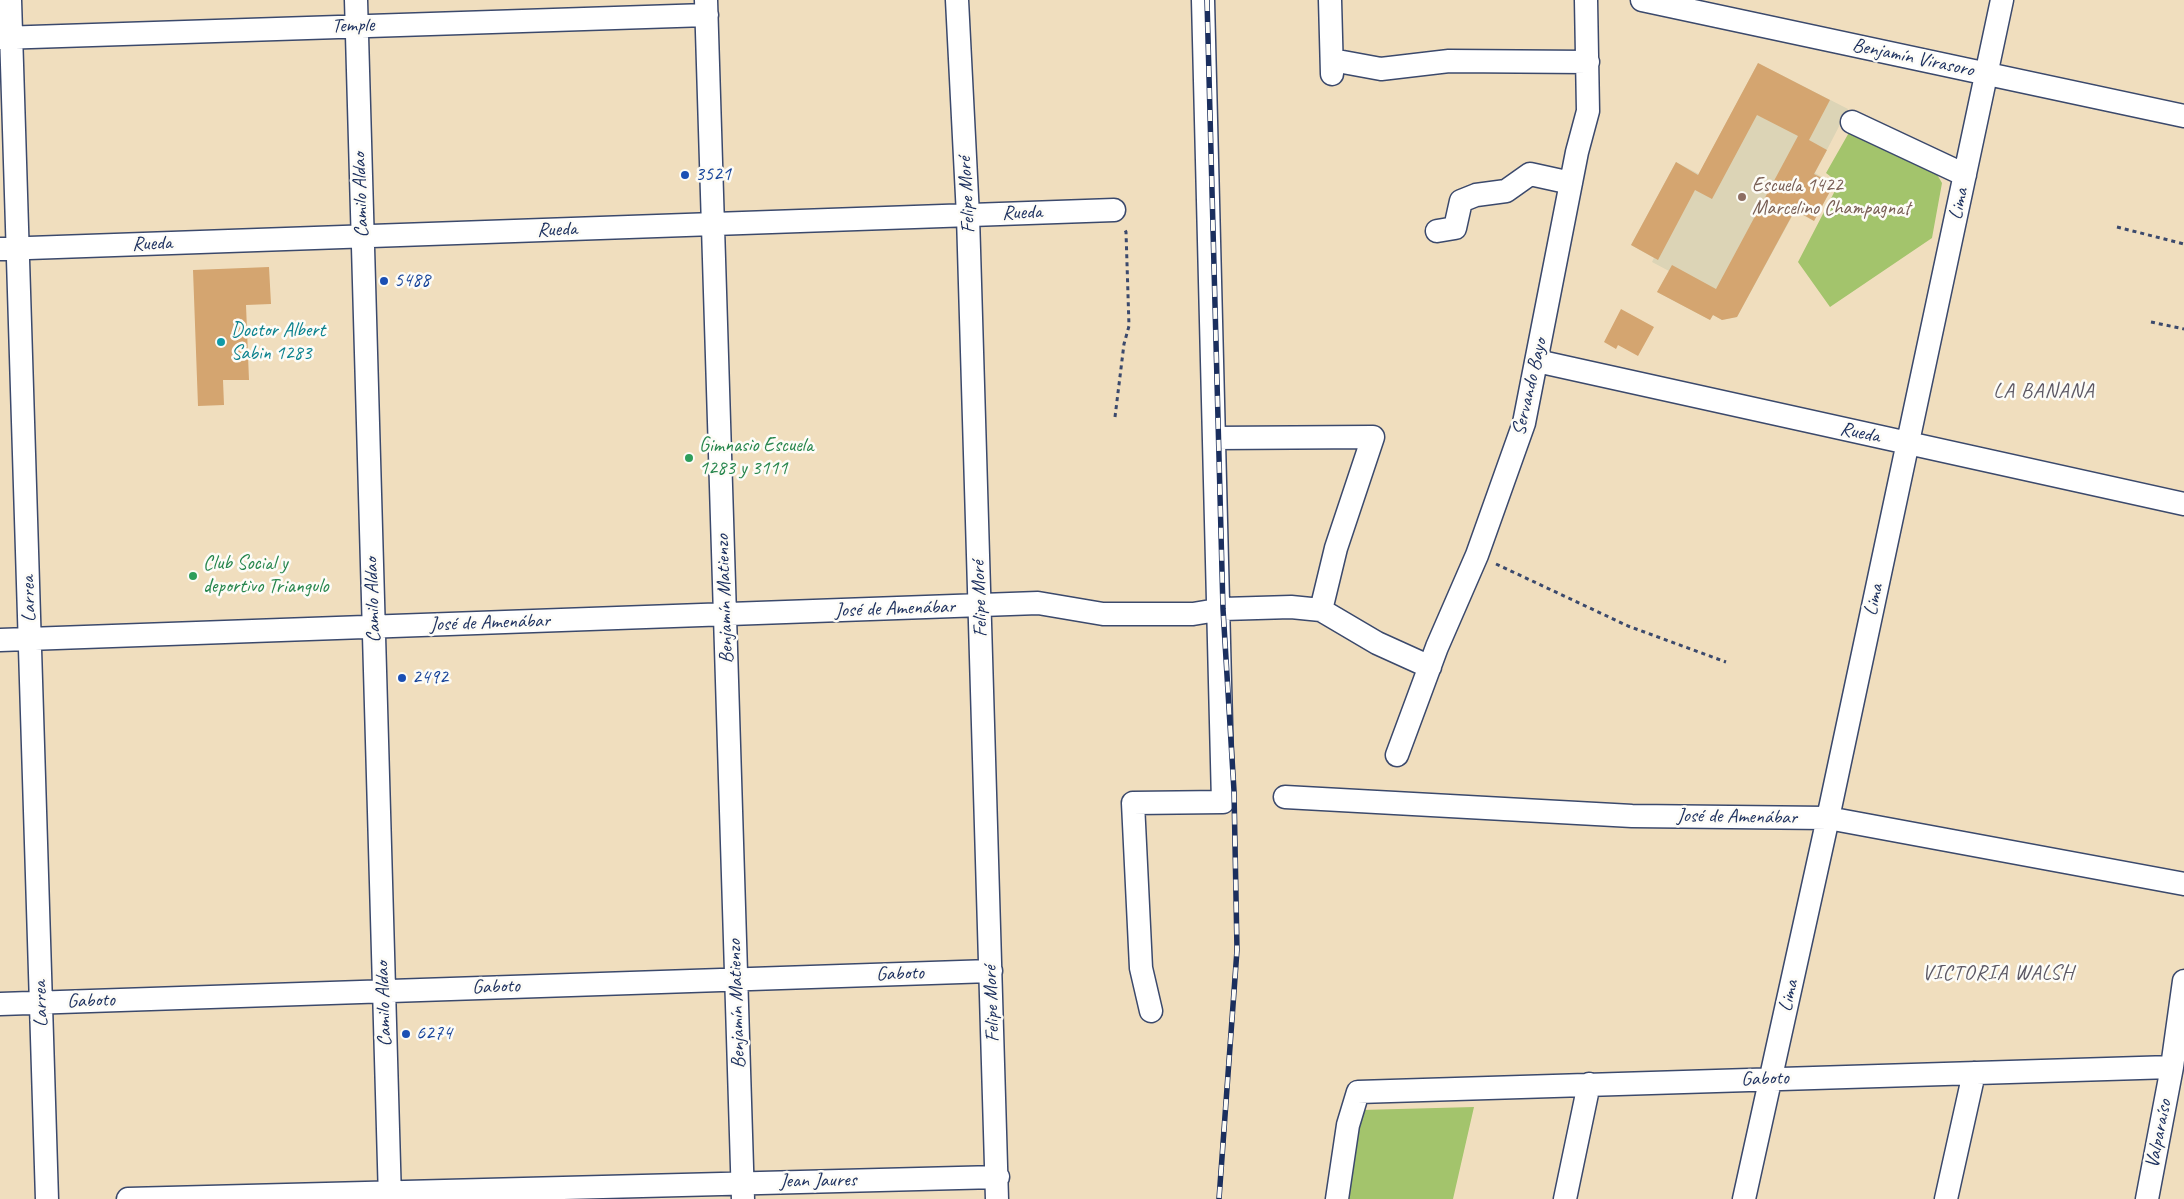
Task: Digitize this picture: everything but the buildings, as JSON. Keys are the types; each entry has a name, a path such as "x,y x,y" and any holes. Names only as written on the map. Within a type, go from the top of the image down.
{"street":[{"name":"Larrea","path":"10,0 6,37 9,249 30,638 47,1199"},
{"name":"Camilo Aldao","path":"356,0 390,1196"},
{"name":"Felipe Moré","path":"957,0 968,216 998,1177 997,1199"},
{"path":"1152,1011 1141,968 1134,803 1222,802 1203,0"},
{"path":"1330,0 1332,67 1381,68 1449,61 1588,62"},
{"name":"Servando Bayo","path":"1397,755 1430,667 1477,555 1524,423 1571,183 1588,111 1586,0"},
{"name":"Benjamín Virasoro","path":"1642,0 2184,116"},
{"name":"Lima","path":"1744,1199 1828,818 2002,0"},
{"name":"Temple","path":"6,37 357,26 706,8"},
{"name":"Benjamín Matienzo","path":"706,8 743,1191"},
{"path":"1852,122 1965,175"},
{"path":"1437,231 1455,228 1461,201 1476,195 1506,191 1530,174 1571,183"},
{"name":"Rueda","path":"9,249 1114,210"},
{"name":"Rueda","path":"1537,361 2184,504"},
{"path":"1214,438 1374,437 1336,548 1321,610 1377,643 1430,667"},
{"name":"José de Amenábar","path":"0,640 1038,603 1103,614 1193,614 1218,610 1291,607 1321,610"},
{"name":"José de Amenábar","path":"1285,798 1632,816 1828,818 2184,884"},
{"name":"Gaboto","path":"0,1004 991,971"},
{"name":"Valparaíso","path":"2147,1199 2172,1067 2184,981"},
{"name":"Gaboto","path":"1336,1199 1348,1126 1358,1092 2172,1067"},
{"path":"1946,1199 1974,1073"},
{"path":"1565,1199 1589,1084"},
{"name":"Jean Jaures","path":"128,1199 743,1191 998,1177"}],"path":[{"path":"1114,210 1126,232 1129,326 1124,344 1115,416"},
{"path":"2117,227 2184,244"},
{"path":"2151,322 2184,329"},
{"path":"1477,555 1628,626 1726,662"}],"shaded area":[{"name":"Escuela 1422 Marcelino Champagnat","path":"1758,63 1848,109 1815,173 1834,184 1814,221 1795,211 1737,317 1722,320 1713,315 1710,320 1657,292 1669,271 1652,262 1654,258 1631,245 1676,162 1699,174"}],"green space":[{"path":"1851,129 1935,171 1942,183 1932,238 1830,307 1798,262 1839,183 1826,173"},
{"path":"1474,1107 1453,1199 1349,1199 1361,1110"}],"railway":[{"path":"1207,0 1223,609 1234,791 1237,950 1219,1199"}],"place":[{"name":"3521","path":"685,175"},
{"name":"Escuela 1422 Marcelino Champagnat","path":"1742,197"},
{"name":"5488","path":"384,281"},
{"name":"Doctor Albert Sabin 1283","path":"221,342"},
{"name":"Gimnasio Escuela 1283 y 3111","path":"689,458"},
{"name":"Club Social y deportivo Triangulo","path":"193,576"},
{"name":"2492","path":"402,678"},
{"name":"6274","path":"406,1034"}],"district":[{"name":"LA BANANA","path":"2044,391"},
{"name":"VICTORIA WALSH","path":"1998,973"}]}
